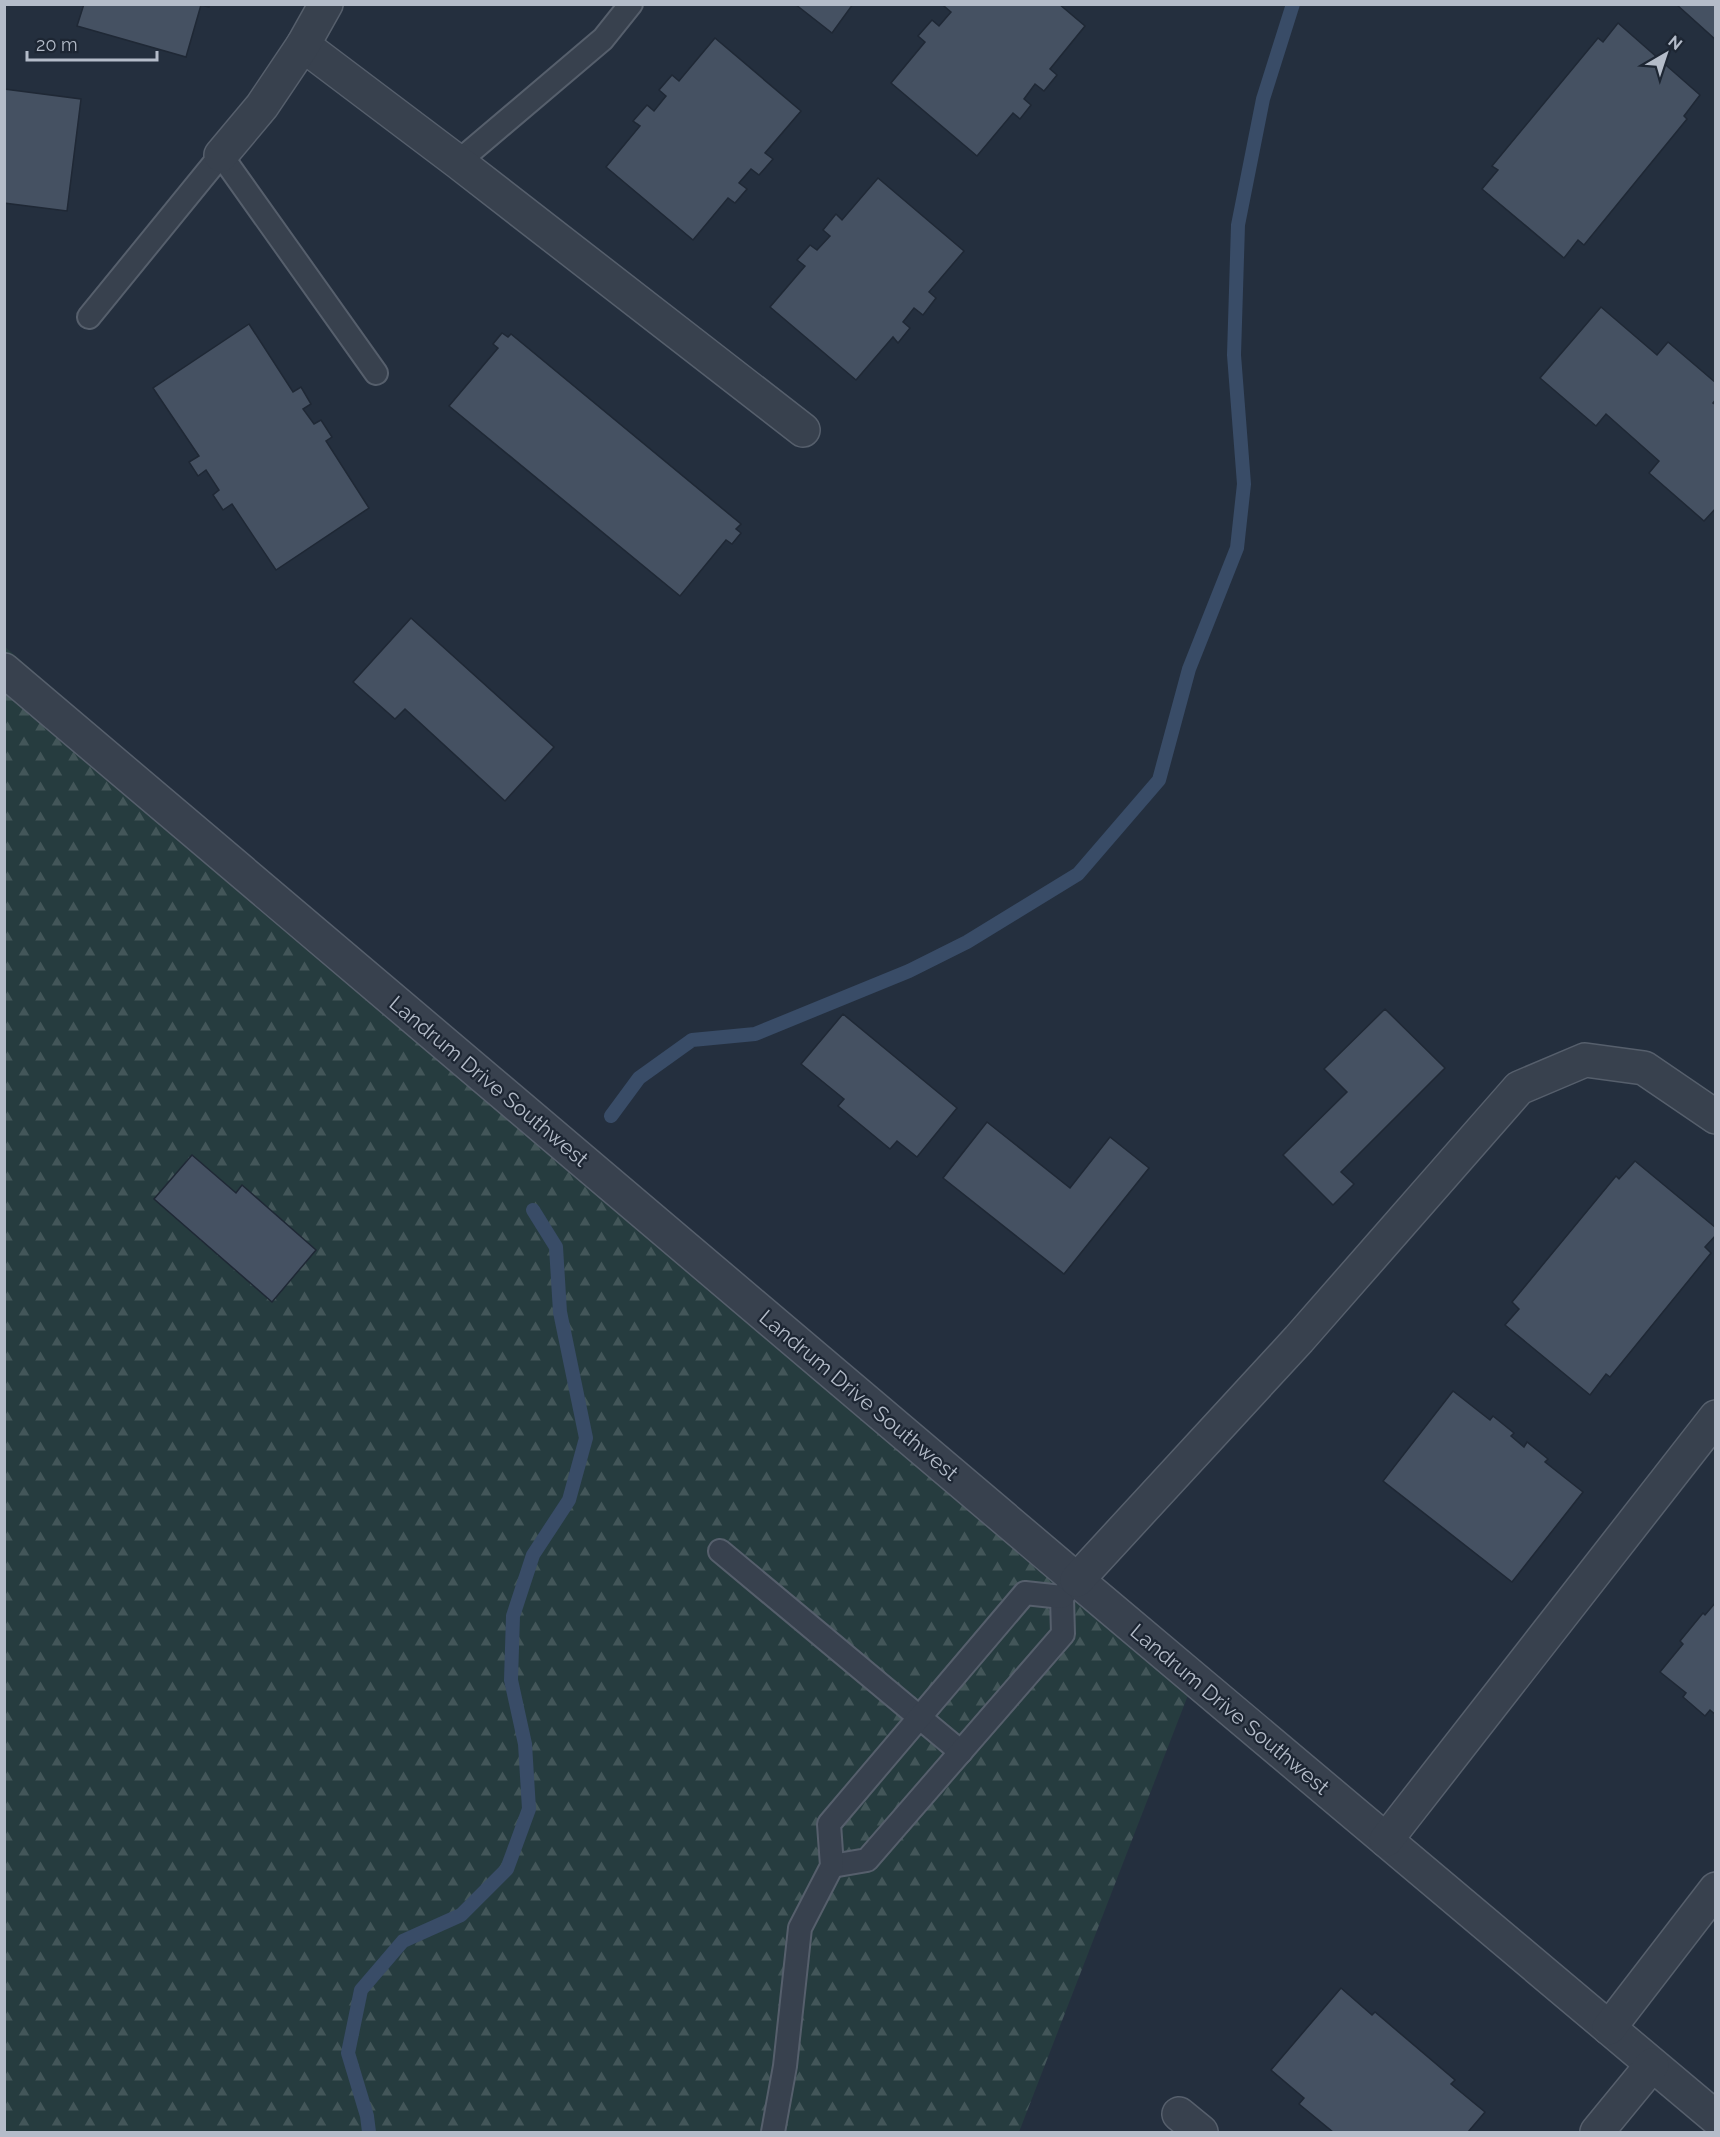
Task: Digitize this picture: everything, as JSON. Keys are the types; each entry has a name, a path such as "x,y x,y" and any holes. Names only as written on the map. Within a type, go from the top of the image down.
{"street":[{"path":"221,155 262,106 303,45 326,4"},
{"path":"303,45 458,162 803,430"},
{"name":"Landrum Drive Southwest","path":"4,670 1069,1589 1386,1840 1716,2118"},
{"path":"1069,1589 1299,1339 1519,1088 1585,1060 1644,1068 1716,1117"},
{"path":"1386,1840 1716,1417"},
{"path":"1610,2028 1716,1889"},
{"path":"1597,2133 1652,2064"}],"lane":[{"path":"458,162 603,39 631,4"},
{"path":"89,318 221,155 376,373"},
{"path":"720,1551 961,1752"},
{"path":"773,2133 785,2066 800,1928 832,1866 829,1824 1025,1593 1069,1589 1063,1634 867,1860 832,1866"}],"green space":[{"path":"4,646 1195,1677 1019,2132 5,2132"}],"building":[{"path":"84,4 210,4 209,7 201,5 186,57 77,26"},
{"path":"795,4 853,4 832,33"},
{"path":"945,4 1059,4 1085,26 1050,69 1057,75 1044,91 1035,84 1024,99 1031,105 1020,119 1013,113 977,156 891,83 925,42 918,36 932,20 939,26 951,12 944,6"},
{"path":"1676,4 1716,4 1716,40"},
{"path":"1618,23 1700,95 1684,116 1687,119 1584,245 1578,240 1564,258 1482,189 1498,170 1492,166 1598,38 1603,42"},
{"path":"715,38 801,111 765,153 773,159 759,175 751,169 739,183 747,189 735,203 728,198 693,240 606,167 640,126 633,121 647,105 654,111 666,96 659,90 672,75 679,81"},
{"path":"4,89 81,99 67,211 4,203"},
{"path":"878,178 964,251 929,292 936,298 923,315 914,308 903,322 910,328 898,343 893,337 856,380 770,307 805,266 797,260 810,245 817,250 830,236 823,230 836,214 842,220"},
{"path":"1601,307 1657,355 1668,342 1716,383 1716,399 1713,403 1716,405 1716,508 1704,521 1649,473 1659,461 1606,414 1596,426 1540,378"},
{"path":"249,324 293,392 301,387 311,404 303,409 314,424 321,420 332,437 326,441 369,508 276,570 232,504 223,510 213,495 219,490 206,470 198,476 189,462 199,456 153,388"},
{"path":"502,333 508,337 511,334 741,524 736,529 741,533 732,544 726,540 680,596 449,406 498,348 493,344"},
{"path":"411,618 554,747 505,801 405,709 395,719 353,682"},
{"path":"1385,1009 1445,1068 1341,1172 1354,1184 1333,1205 1283,1155 1347,1092 1324,1069"},
{"path":"843,1014 957,1108 917,1157 897,1141 890,1149 838,1106 844,1099 801,1064"},
{"path":"987,1122 1070,1188 1110,1137 1149,1168 1064,1274 943,1178"},
{"path":"192,1155 236,1193 242,1185 316,1250 272,1302 154,1199"},
{"path":"1635,1161 1716,1228 1716,1235 1705,1247 1711,1253 1610,1377 1606,1374 1590,1395 1505,1325 1519,1309 1512,1302 1616,1176 1619,1179"},
{"path":"1453,1391 1490,1420 1493,1416 1514,1433 1511,1436 1524,1447 1527,1442 1548,1459 1545,1462 1583,1492 1512,1582 1383,1481"},
{"path":"1716,1602 1716,1715 1710,1710 1705,1716 1683,1697 1686,1693 1660,1672 1683,1644 1680,1641 1703,1613 1705,1615"},
{"path":"1341,1988 1372,2015 1375,2012 1455,2080 1451,2084 1485,2112 1468,2132 1333,2132 1299,2104 1304,2098 1271,2070"}],"waterway":[{"path":"611,1116 639,1078 692,1040 755,1034 909,971 967,942 1078,874 1159,780 1189,669 1237,548 1244,484 1234,355 1238,225 1263,99 1293,4"},
{"path":"369,2132 367,2116 348,2053 361,1990 403,1941 461,1915 507,1869 529,1809 525,1744 511,1680 513,1616 533,1555 569,1500 586,1438 560,1312 556,1247 533,1210"}]}
